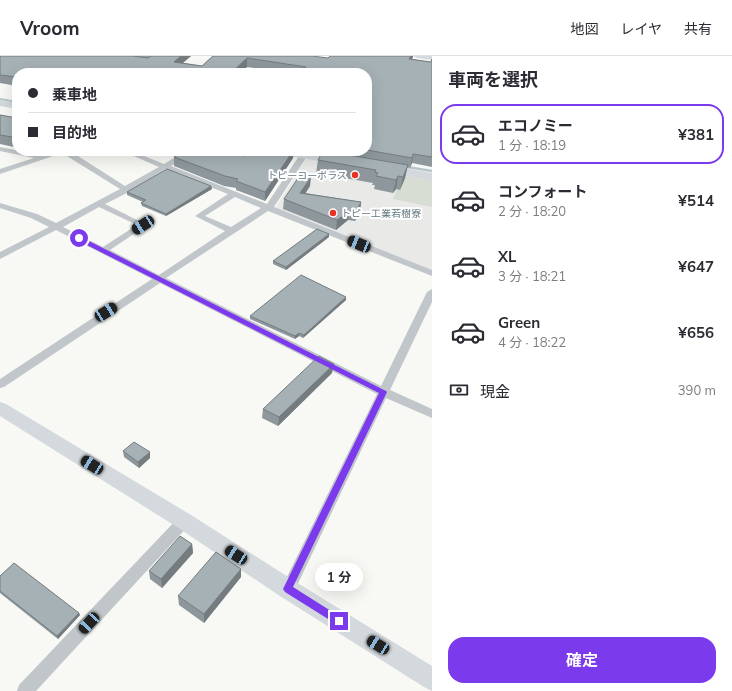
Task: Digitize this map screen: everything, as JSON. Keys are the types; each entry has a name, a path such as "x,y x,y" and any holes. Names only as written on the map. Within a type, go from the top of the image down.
{"main road":[{"path":"0,103 12,105"},
{"path":"310,156 357,164"},
{"path":"372,166 432,177"}],"street":[{"path":"417,56 432,58"},
{"path":"0,149 12,151"},
{"path":"37,156 42,157"},
{"path":"0,172 45,156"},
{"path":"73,156 126,190"},
{"path":"138,156 432,273"},
{"path":"0,256 126,190 182,156"},
{"path":"0,384 106,312 271,205 303,156"},
{"path":"232,230 199,216 234,194"},
{"path":"98,204 143,225 102,251"},
{"path":"0,205 34,216 55,226 383,392 432,414"},
{"path":"288,589 432,292"},
{"path":"0,409 184,521 288,589 432,679"},
{"path":"25,691 184,521"}],"shaded area":[{"path":"310,158 432,179 432,271 276,209 306,159"},
{"path":"403,176 432,181 432,207 393,199"}],"building":[{"path":"0,56 133,56 148,58 151,56 181,56 174,62 202,66 213,56 312,56 328,58 330,56 411,56 409,59 431,62 432,59 432,157 413,154 412,158 372,151 372,68 305,68 306,67 247,58 236,68 12,68 12,76 0,75"},
{"path":"0,115 12,117 12,137 0,135"},
{"path":"290,156 265,192 236,181 238,179 225,176 174,157"},
{"path":"320,156 353,156 408,165 403,177 398,176 396,180 376,176 378,173 375,172 376,170 318,160"},
{"path":"167,169 211,186 166,214 141,203 146,200 127,192"},
{"path":"300,175 311,177 300,193 361,202 356,212 350,211 337,220 284,199"},
{"path":"317,229 329,234 286,267 273,261"},
{"path":"301,275 346,297 304,335 299,333 295,336 250,316"},
{"path":"319,356 334,364 279,417 263,409"},
{"path":"134,442 150,452 138,462 123,451"},
{"path":"180,536 192,544 161,579 149,571"},
{"path":"216,552 241,569 204,614 178,596"},
{"path":"14,563 79,613 57,636 0,591 0,576"}],"waterway":[{"path":"0,99 12,101"},
{"path":"407,167 432,171"}],"place":[{"name":"トピーコーポラス","path":"355,175"},
{"name":"トピー工業若樹寮","path":"333,213"}],"route":[{"path":"79,238 383,392 288,589 339,621"}]}
